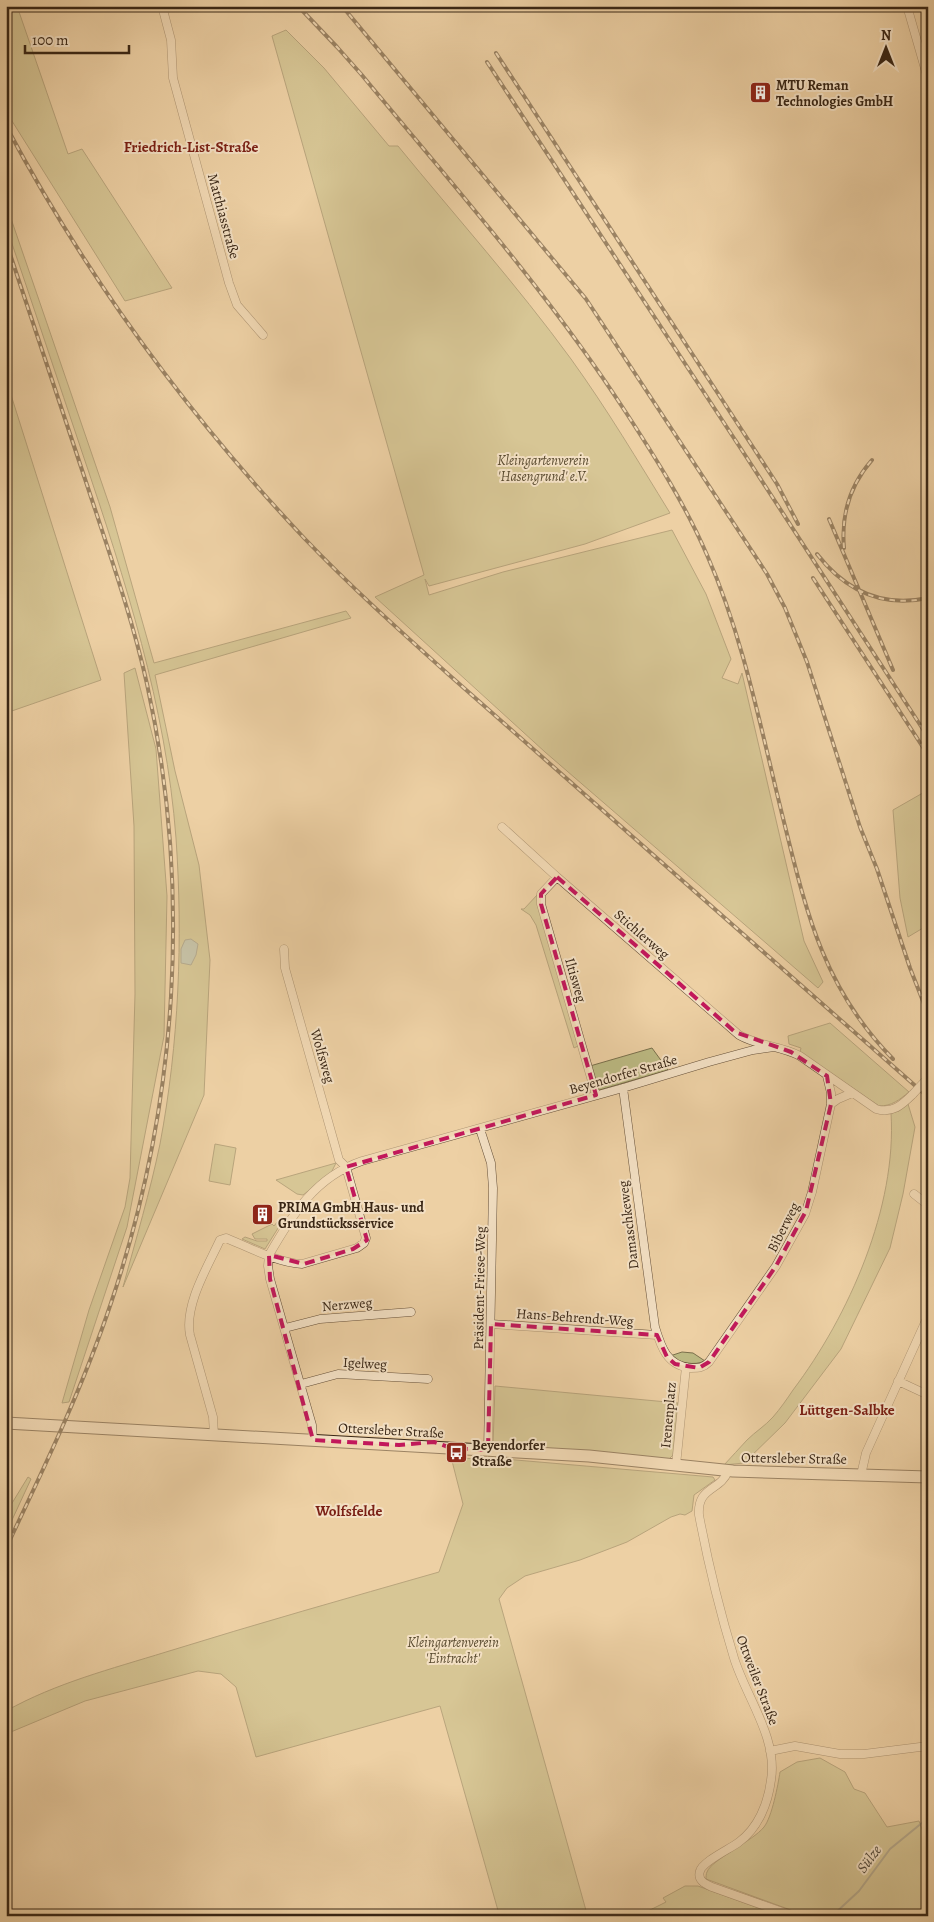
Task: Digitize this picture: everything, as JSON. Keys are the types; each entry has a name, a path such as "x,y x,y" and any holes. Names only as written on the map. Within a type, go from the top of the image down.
{"main road":[{"name":"Ottersleber Straße","path":"6,1423 589,1456 728,1471 928,1477"}],"street":[{"name":"Matthiasstraße","path":"162,6 171,40 174,84 229,283 236,305 262,336"},
{"path":"907,6 928,79"},
{"name":"Stichlerweg","path":"502,826 557,877 735,1032 754,1042 800,1056 876,1109 884,1111 899,1106 927,1079"},
{"name":"Iltisweg","path":"557,877 541,894 541,904 596,1095"},
{"name":"Wolfsweg","path":"269,1255 302,1264 350,1250 364,1242 366,1238 346,1167 339,1160 286,968 284,949"},
{"name":"Beyendorfer Straße","path":"269,1255 300,1204 324,1181 346,1167 709,1062 753,1050 774,1047"},
{"name":"Biberweg","path":"721,1345 776,1266 805,1214 812,1192 831,1104 828,1076"},
{"name":"Damaschkeweg","path":"623,1088 651,1305 658,1335 667,1357"},
{"path":"831,1104 852,1093"},
{"name":"Präsident-Friese-Weg","path":"480,1129 489,1157 492,1176 488,1450"},
{"path":"914,1194 928,1206"},
{"path":"214,1435 213,1417 189,1332 190,1309 222,1238 226,1238 269,1255 270,1279 301,1384 312,1427 312,1440"},
{"name":"Nerzweg","path":"285,1328 320,1319 411,1312"},
{"path":"861,1475 864,1458 927,1318"},
{"name":"Hans-Behrendt-Weg","path":"491,1324 658,1335"},
{"name":"Irenenplatz","path":"667,1357 675,1364 699,1368 706,1365 721,1345"},
{"name":"Irenenplatz","path":"676,1465 686,1367"},
{"name":"Igelweg","path":"301,1384 338,1374 428,1379"},
{"path":"898,1381 928,1395"},
{"path":"399,1445 417,1441 434,1442 451,1448"},
{"path":"418,1446 440,1452 466,1449"},
{"name":"Ottweiler Straße","path":"728,1471 724,1478 702,1496 699,1503 699,1515 716,1594 733,1653 770,1751 772,1780 760,1817 743,1839 702,1866 699,1874 701,1881 712,1887 794,1916"},
{"path":"770,1751 795,1746 840,1754 854,1754 903,1751 928,1746"}],"highlighted area":[{"path":"557,877 735,1032 791,1052 827,1076 831,1104 806,1211 776,1266 709,1362 699,1368 675,1364 667,1357 657,1335 491,1324 488,1450 451,1448 434,1442 399,1445 313,1440 270,1279 269,1255 304,1264 353,1249 367,1240 346,1167 596,1095 541,904 541,894"}],"green space":[{"path":"6,6 17,6 68,154 82,149 172,288 125,301 12,121 6,109"},
{"name":"Kleingartenverein 'Hasengrund' e.V.","path":"286,30 324,68 389,146 398,146 529,304 597,397 670,513 585,544 429,586 425,579 429,595 503,572 672,530 706,594 731,659 722,678 738,684 742,673 804,941 823,982 818,988 545,752 375,597 424,575 272,36"},
{"path":"6,204 110,507 154,663 346,611 351,618 155,675 175,771 199,865 210,960 204,1095 123,1287 160,1144 172,1068 178,991 179,914 176,838 171,789 163,740 142,644 99,502 6,226"},
{"path":"6,379 101,680 6,713"},
{"path":"135,668 156,749 167,896 164,1036 127,1227 69,1402 62,1403 89,1310 125,1207 130,1178 135,994 134,826 124,673"},
{"path":"928,790 928,925 908,937 900,898 893,810"},
{"path":"538,894 578,1046 574,1048 536,925 530,915 521,909 524,909"},
{"path":"830,1023 909,1092 892,1104 879,1106 800,1052 801,1048 789,1044 788,1036"},
{"path":"652,1048 668,1070 596,1091 590,1066"},
{"path":"908,1104 915,1127 903,1194 890,1248 841,1349 785,1423 744,1463 724,1465 747,1440 776,1414 814,1361 833,1329 865,1259 877,1222 886,1186 891,1149 891,1113 899,1111"},
{"path":"215,1144 236,1148 230,1185 209,1181"},
{"path":"336,1163 331,1173 303,1195 297,1194 276,1180"},
{"path":"278,1221 280,1225 265,1249 242,1239 245,1237 257,1241 267,1241 267,1239 255,1239 252,1234 272,1224 274,1226"},
{"path":"682,1352 693,1353 705,1361 687,1363 670,1356"},
{"path":"495,1386 678,1403 673,1455 668,1460 493,1446"},
{"name":"Kleingartenverein 'Eintracht'","path":"451,1457 499,1461 504,1459 713,1477 715,1480 694,1495 692,1511 685,1515 680,1514 671,1517 627,1542 580,1560 525,1576 507,1588 499,1599 587,1914 500,1916 440,1706 256,1757 236,1687 221,1674 198,1671 85,1701 6,1734 6,1711 44,1692 104,1671 234,1631 439,1572 463,1504"},
{"path":"28,1477 31,1479 6,1533 6,1513"},
{"path":"820,1758 845,1772 854,1789 865,1793 887,1827 919,1821 928,1846 928,1910 922,1916 812,1916 706,1879 710,1867 764,1827 772,1809 780,1772 797,1762"},
{"path":"685,1886 698,1886 780,1916 638,1916 666,1902 663,1898"}],"water":[{"path":"191,939 198,944 196,955 191,965 181,963 181,949 185,940"}],"waterway":[{"name":"Sülze","path":"832,1916 859,1891 890,1849 928,1818"}],"railway":[{"path":"298,6 361,74 464,197 564,323 625,411 669,481 707,555 742,652 800,885 820,947 833,976 850,1004 869,1032 893,1059"},
{"path":"342,6 586,299 767,574 785,608 807,662 860,827 877,869 910,968 928,1014"},
{"path":"496,53 777,484 798,524"},
{"path":"487,62 928,737"},
{"path":"6,126 70,236 142,342 220,443 305,539 357,591 448,674 928,1097"},
{"path":"6,242 112,560 141,659 161,762 170,840 173,918 171,996 164,1074 151,1151 134,1228 111,1303 88,1365 62,1427 6,1548"},
{"path":"844,548 844,524 849,501 858,480 872,460"},
{"path":"829,519 893,670"},
{"path":"817,554 840,577 865,593 895,600 928,598"},
{"path":"813,578 928,755"}],"place":[{"name":"MTU Reman Technologies GmbH","path":"760,93"},
{"name":"PRIMA GmbH Haus- und Grundstücksservice","path":"262,1215"},
{"name":"Beyendorfer Straße","path":"456,1453"}],"district":[{"name":"Friedrich-List-Straße","path":"191,147"},
{"name":"Lüttgen-Salbke","path":"847,1410"},
{"name":"Wolfsfelde","path":"349,1511"}]}
